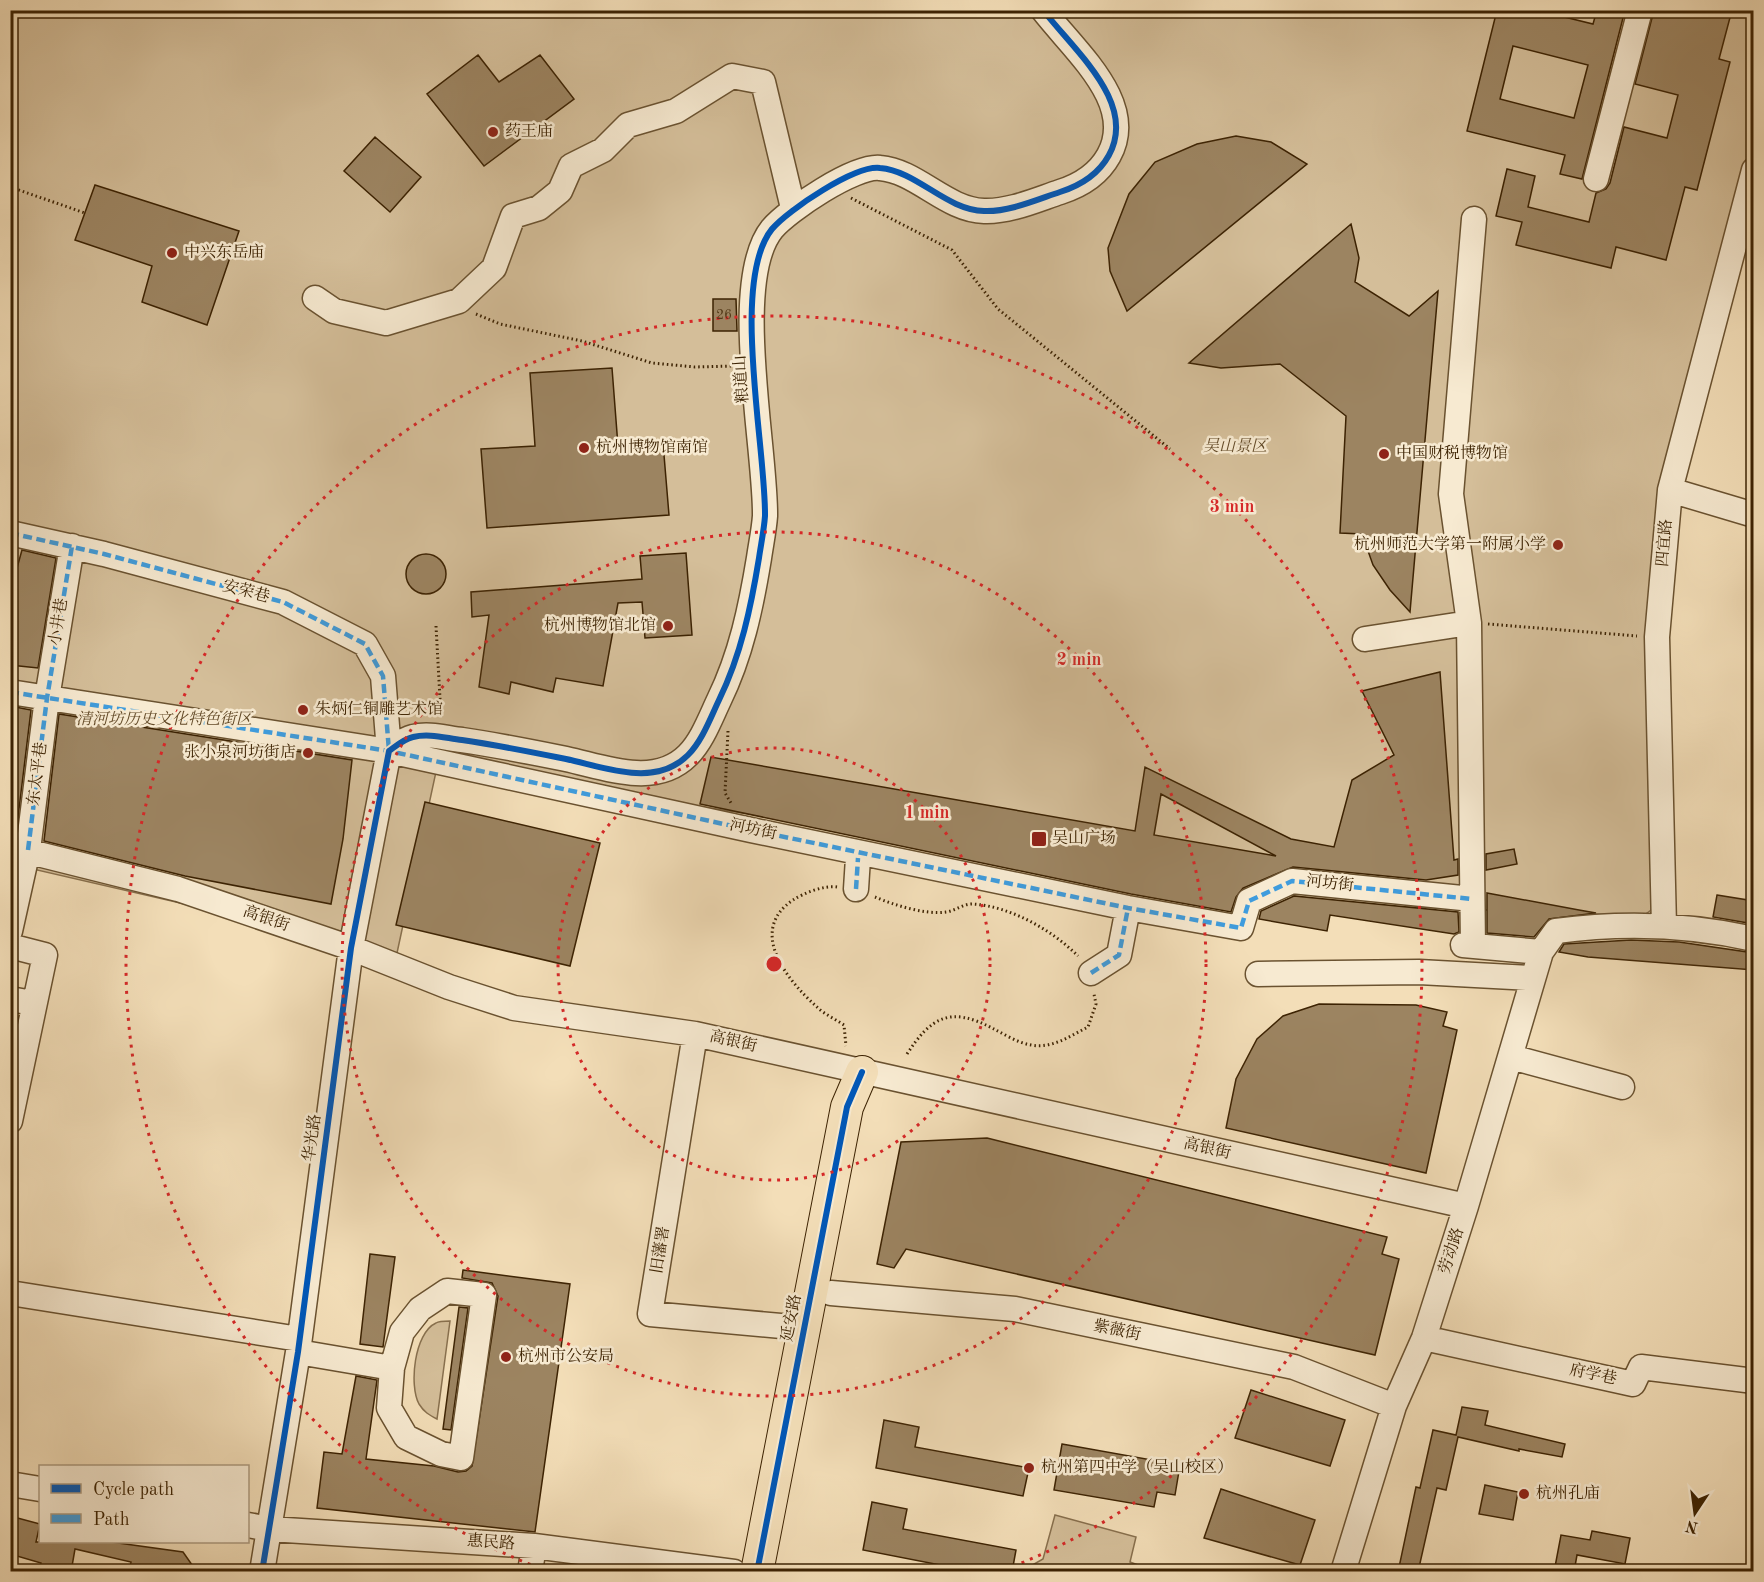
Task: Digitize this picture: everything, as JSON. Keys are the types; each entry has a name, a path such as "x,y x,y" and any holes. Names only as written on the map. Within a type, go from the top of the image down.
{"main road":[{"name":"延安路","path":"778,1572 866,1111 854,1059"},
{"name":"延安路","path":"757,1572 847,1107 854,1059"}],"street":[{"name":"粮道山","path":"389,751 409,738 442,737 518,749 636,773 673,767 689,755 701,738 727,684 751,607 765,517 754,366 753,283 758,257 769,232 793,208 855,172 879,167 899,173 957,204 983,211 1036,200 1069,189 1093,177 1108,160 1114,139 1115,116 1108,93 1043,10"},
{"path":"1596,179 1640,10"},
{"path":"315,298 334,311 386,323 459,302 494,268 513,216 539,208 560,191 571,166 603,150 628,126 676,111 732,76 763,82 793,208"},
{"name":"四宜路","path":"1664,926 1657,637 1670,490 1754,170"},
{"path":"1474,219 1451,494 1469,623 1472,899 1468,946 1541,952"},
{"path":"1670,490 1754,515"},
{"name":"安荣巷","path":"10,532 72,546 283,602 365,644 383,676 389,751"},
{"name":"小井巷","path":"47,698 72,546"},
{"path":"1365,639 1469,623"},
{"name":"河坊街","path":"10,692 389,751 1128,908 1241,928 1249,902 1292,881 1472,899"},
{"name":"东太平巷","path":"10,931 19,849 47,698"},
{"name":"华光路","path":"262,1572 259,1527 299,1345 351,948 389,751"},
{"name":"高银街","path":"19,849 178,889 351,948 514,1008 854,1059 1466,1206"},
{"path":"856,889 858,858"},
{"path":"1091,973 1119,955 1128,908"},
{"name":"劳动路","path":"1342,1572 1394,1406 1424,1338 1511,1057 1531,978 1541,952 1556,931 1593,926 1664,926"},
{"path":"1664,926 1712,930 1754,939"},
{"path":"10,946 45,955 22,1001 10,1122"},
{"path":"1258,974 1419,972 1531,978"},
{"name":"旧藩署","path":"695,1034 650,1314 803,1328"},
{"path":"1511,1057 1622,1087"},
{"path":"447,1292 484,1295 461,1458 441,1454 406,1437 389,1408 392,1368 402,1332 420,1309 447,1292"},
{"path":"10,1293 299,1345 392,1368"},
{"name":"紫薇街","path":"831,1293 1015,1309 1294,1367 1394,1406"},
{"name":"府学巷","path":"1424,1338 1633,1384 1641,1367 1754,1381"},
{"path":"10,1484 39,1489"},
{"name":"惠民路","path":"259,1527 534,1546 734,1572"},
{"path":"530,1572 534,1546"}],"path":[{"path":"10,187 85,213"},
{"path":"830,188 951,250 998,309 1170,449"},
{"path":"451,304 500,324 582,341 652,363 694,367 754,366"},
{"path":"1469,623 1657,637"},
{"path":"436,626 442,737"},
{"path":"728,730 725,794 735,811"},
{"path":"854,1059 844,1025 817,1008 782,966 772,945 771,927 783,906 797,897 829,886 856,889 882,900 918,909 946,912 970,904 1002,911 1064,942 1091,973 1096,1004 1088,1027 1057,1043 1031,1045 964,1018 940,1019 928,1025 907,1054"}],"green space":[{"name":"吴山景区","path":"10,11 1753,11 1753,185 1656,569 1666,899 1643,916 1355,905 437,767 397,953 11,864"},
{"path":"450,1321 437,1419 429,1415 419,1404 414,1385 414,1373 418,1348 423,1337 437,1322"},
{"path":"1055,1515 1136,1537 1130,1562 1154,1571 1022,1571 1043,1559"}],"building":[{"path":"1497,10 1536,10 1593,24 1597,10 1625,10 1582,179 1560,174 1565,155 1467,131","holes":["1513,46 1588,65 1574,118 1500,99"]},
{"path":"1654,10 1732,10 1719,59 1730,62 1697,190 1685,187 1666,260 1616,247 1611,268 1516,245 1522,222 1496,216 1507,169 1535,176 1528,207 1589,222 1596,193 1606,189 1610,183 1624,127 1667,138 1678,95 1635,84"},
{"name":"药王庙","path":"478,55 499,82 540,55 574,99 484,166 427,94"},
{"path":"1236,136 1271,142 1307,164 1127,311 1110,271 1108,248 1129,194 1155,162 1197,144"},
{"path":"375,137 421,177 390,212 344,171"},
{"name":"中兴东岳庙","path":"95,185 239,231 207,325 142,302 152,266 75,240"},
{"name":"中国财税博物馆","path":"1351,224 1359,258 1355,282 1409,316 1438,291 1410,612 1390,590 1373,565 1362,534 1340,533 1346,416 1280,364 1221,368 1189,363"},
{"path":"713,299 736,299 737,331 713,331"},
{"name":"杭州博物馆南馆","path":"612,368 618,446 663,443 669,515 487,528 481,449 535,446 530,373"},
{"path":"22,550 56,558 38,668 10,665 10,566 17,568"},
{"name":"杭州博物馆北馆","path":"686,553 692,635 645,638 642,602 618,603 603,686 556,678 553,692 511,682 509,694 479,687 489,615 472,617 471,592 642,579 640,556"},
{"path":"426,554 434,555 440,560 445,566 445,582 440,588 434,593 426,594 418,593 412,588 407,582 406,574 407,566 412,560 418,555"},
{"path":"1440,672 1454,860 1458,859 1458,875 1426,880 1293,867 1243,888 1236,897 1231,912 1131,894 700,804 711,757 1135,831 1145,767 1291,839 1334,847 1352,780 1394,755 1362,691","holes":["1161,794 1276,856 1154,835"]},
{"path":"10,706 31,710 16,834 10,833"},
{"path":"59,714 352,760 343,839 331,904 185,876 44,841"},
{"path":"425,802 600,843 570,966 396,925"},
{"path":"1514,849 1517,864 1486,870 1486,854"},
{"path":"1487,893 1596,913 1549,919 1534,937 1487,933"},
{"path":"1717,895 1754,901 1754,924 1713,917"},
{"path":"1294,896 1458,912 1459,932 1454,934 1330,915 1327,931 1259,919 1261,911"},
{"path":"1631,940 1679,942 1754,953 1754,970 1588,957 1559,952 1564,944"},
{"path":"1319,1004 1416,1005 1447,1012 1443,1026 1457,1030 1426,1173 1226,1128 1236,1079 1257,1039 1283,1016"},
{"path":"987,1138 1387,1237 1382,1254 1399,1259 1375,1355 906,1249 894,1268 877,1264 901,1142"},
{"path":"370,1254 395,1257 383,1347 360,1344"},
{"name":"杭州市公安局","path":"463,1270 570,1284 535,1532 317,1508 324,1452 342,1454 356,1376 377,1380 366,1459 434,1466 458,1472 466,1471 472,1466 498,1296 492,1283 462,1278"},
{"path":"459,1307 468,1308 451,1430 443,1429"},
{"path":"1251,1390 1345,1420 1330,1466 1235,1438"},
{"path":"1462,1407 1488,1411 1485,1425 1565,1444 1562,1457 1519,1449 1519,1451 1458,1437 1446,1490 1437,1488 1418,1572 1398,1572 1416,1487 1420,1488 1433,1430 1456,1435"},
{"path":"884,1420 919,1427 915,1447 1029,1468 1023,1496 876,1468"},
{"path":"1062,1444 1180,1465 1175,1495 1157,1492 1154,1507 1054,1490"},
{"path":"1485,1485 1518,1492 1513,1520 1479,1514"},
{"path":"1221,1489 1315,1520 1300,1565 1204,1538"},
{"path":"872,1502 907,1509 903,1529 1016,1550 1012,1572 976,1572 863,1550"},
{"path":"10,1516 39,1524 36,1542 39,1543 118,1543 183,1552 197,1572 129,1572 131,1562 75,1549 71,1572 39,1572 41,1563 10,1554"},
{"path":"1592,1531 1630,1538 1625,1564 1577,1555 1574,1572 1554,1572 1561,1535 1590,1540"}],"marked path":[{"path":"10,533 104,554 283,602 365,644 383,676 389,751"},
{"path":"28,850 47,698 72,546"},
{"path":"10,692 389,751 751,830 1128,908 1241,928 1249,901 1292,881 1472,899"},
{"path":"856,889 858,858"},
{"path":"1091,973 1119,955 1128,908"}],"cycle path":[{"path":"262,1572 298,1352 351,948 389,751 410,738 431,736 514,749 618,771 643,773 670,767 683,760 693,749 702,736 727,683 739,648 752,595 764,526 764,486 753,366 752,325 753,286 760,253 772,229 792,211 839,181 869,169 880,168 894,171 957,204 984,211 1003,210 1022,205 1076,186 1089,177 1109,156 1116,128 1114,112 1108,95 1094,72 1043,10"},
{"path":"757,1572 847,1107 862,1072"}],"place":[{"name":"药王庙","path":"493,132"},
{"name":"中兴东岳庙","path":"172,253"},
{"name":"杭州博物馆南馆","path":"584,448"},
{"name":"中国财税博物馆","path":"1384,454"},
{"name":"杭州师范大学第一附属小学","path":"1558,545"},
{"name":"杭州博物馆北馆","path":"668,626"},
{"name":"朱炳仁铜雕艺术馆","path":"303,710"},
{"name":"张小泉河坊街店","path":"308,753"},
{"name":"吴山广场","path":"1039,839"},
{"name":"杭州市公安局","path":"506,1357"},
{"name":"杭州第四中学（吴山校区）","path":"1029,1468"},
{"name":"杭州孔庙","path":"1524,1494"}],"park label":[{"name":"清河坊历史文化特色街区","path":"164,720"}]}
